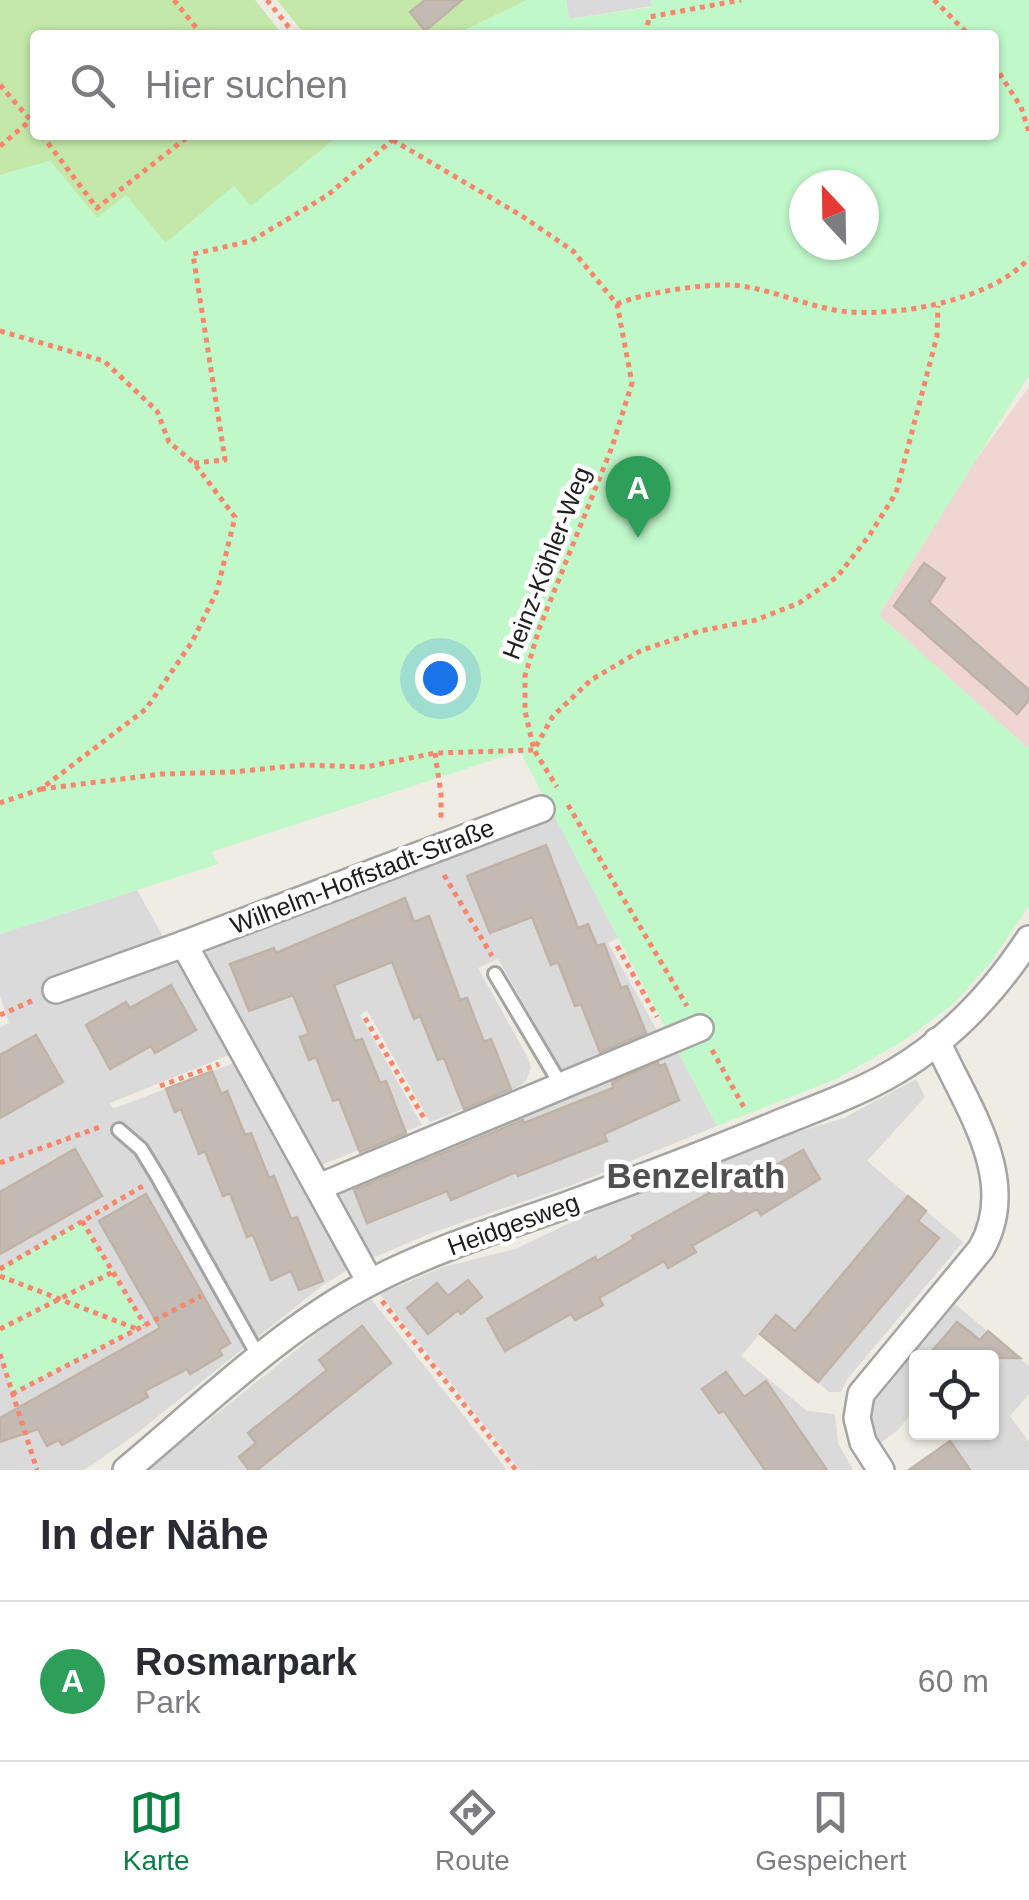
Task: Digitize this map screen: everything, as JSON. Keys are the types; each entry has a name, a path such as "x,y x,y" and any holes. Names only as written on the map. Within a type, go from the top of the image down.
{"street":[{"name":"Wilhelm-Hoffstadt-Straße","path":"56,990 541,809"},
{"name":"Heidgesweg","path":"126,1470 322,1310 370,1282 432,1252 759,1132 896,1071 976,1008 1008,972 1029,939"},
{"path":"184,944 370,1282"},
{"path":"319,1187 700,1028"},
{"path":"881,1470 863,1442 857,1418 860,1394 982,1249 993,1229 998,1200 987,1152 936,1042"}],"lane":[{"path":"495,974 562,1085"},
{"path":"120,1130 140,1149 158,1176 260,1359"}],"path":[{"path":"174,0 198,30"},
{"path":"266,0 291,30"},
{"path":"647,30 649,18 741,0"},
{"path":"934,0 964,30"},
{"path":"999,73 1021,107 1029,132"},
{"path":"0,84 30,119"},
{"path":"0,146 30,124"},
{"path":"46,140 97,208 184,140"},
{"path":"194,462 225,460 193,254 251,241 328,195 390,141"},
{"name":"Heinz-Köhler-Weg","path":"390,141 522,216 573,251 617,304 632,383 612,447 538,628 524,676 525,711 534,750 759,1132"},
{"path":"617,304 636,296 730,286 849,312 938,306 1002,281 1029,258"},
{"path":"0,803 40,789 162,774 304,765 366,767 434,753 534,750 553,716 591,680 642,650 700,631 756,620 799,603 837,578 896,493 937,336 938,306"},
{"path":"0,331 104,360 157,411 169,442 194,462 235,517 217,591 192,642 146,709 40,789"},
{"path":"617,946 671,1041"},
{"path":"0,1015 56,990"},
{"path":"365,1018 436,1138"},
{"path":"160,1086 245,1054"},
{"path":"0,1163 99,1126 120,1130"},
{"path":"0,1272 158,1176"},
{"path":"82,1220 145,1325"},
{"path":"0,1272 138,1329"},
{"path":"0,1330 113,1272"},
{"path":"370,1282 386,1308 516,1470"},
{"path":"12,1394 220,1286"},
{"path":"0,1354 37,1470"}],"shaded area":[{"path":"566,0 651,0 652,6 569,19"},
{"path":"1029,387 1029,749 878,615 975,461"},
{"path":"555,816 618,938 608,943 658,1032 562,1070 498,959 478,968 527,1056 531,1067 526,1081 430,1122 367,1010 360,1015 422,1125 319,1166 205,960 209,945"},
{"path":"137,890 229,1055 110,1103 113,1108 126,1104 234,1063 345,1258 346,1271 323,1285 132,1437 83,1470 0,1470 0,1027 9,1023 0,996 0,934"},
{"path":"677,1050 717,1126 572,1185 434,1232 375,1257 366,1250 341,1203 344,1185"},
{"path":"916,1079 925,1097 867,1161 963,1242 848,1378 841,1392 829,1392 760,1334 741,1356 807,1411 835,1414 838,1443 853,1470 520,1470 380,1294 443,1267 515,1249 703,1160 844,1118"},
{"path":"371,1299 507,1470 147,1470 326,1326"},
{"path":"955,1304 1029,1366 1029,1394 1010,1416 1029,1442 1029,1470 909,1470 950,1440 999,1440 999,1350 917,1350"},
{"path":"909,1360 909,1416 876,1446 869,1424 874,1402"}],"green space":[{"path":"0,0 255,0 279,30 30,30 30,140 334,140 251,207 233,187 166,243 97,218 50,161 0,175"},
{"path":"277,0 527,0 465,30 301,30"},
{"path":"527,0 566,0 569,19 652,7 651,0 1029,0 1029,375 879,615 1029,749 1029,906 991,962 953,1004 906,1039 836,1079 717,1126 520,751 211,852 218,864 0,934 0,175 50,161 97,218 126,195 166,243 234,186 251,206 334,140 999,140 999,30 465,30"},
{"path":"82,1221 145,1325 12,1394 0,1354 0,1269"}],"building":[{"path":"425,0 462,0 426,30 410,12"},
{"path":"924,563 945,578 929,602 1029,690 1029,700 1017,714 894,606"},
{"path":"546,845 578,928 588,924 597,946 604,944 621,988 627,986 646,1033 600,1052 581,1004 575,1006 558,962 551,965 532,917 490,933 467,876"},
{"path":"405,898 414,922 429,916 460,1000 467,998 484,1042 491,1039 511,1089 464,1109 444,1058 438,1060 420,1016 414,1019 392,962 334,985 355,1041 362,1039 380,1083 386,1081 406,1133 360,1152 339,1099 333,1101 316,1057 309,1060 300,1037 309,1034 293,995 249,1011 230,964 274,948 276,953"},
{"path":"171,985 196,1030 155,1053 151,1046 110,1069 86,1025 126,1002 130,1008"},
{"path":"36,1035 63,1082 0,1118 0,1055"},
{"path":"658,1063 665,1064 679,1100 604,1134 607,1141 518,1176 516,1172 451,1200 447,1191 367,1223 354,1190 523,1120 524,1123 613,1088 612,1082"},
{"path":"212,1071 221,1094 227,1091 245,1135 251,1133 269,1178 274,1176 291,1219 297,1217 323,1281 299,1290 291,1271 271,1280 253,1235 247,1237 230,1193 223,1196 205,1151 199,1154 181,1109 175,1112 166,1089"},
{"path":"75,1149 102,1196 0,1254 0,1192"},
{"path":"803,1150 820,1179 761,1215 757,1209 692,1246 696,1252 668,1268 664,1261 599,1298 603,1305 575,1320 571,1314 505,1351 487,1319 595,1257 597,1261 634,1239 632,1236 740,1176 744,1183"},
{"path":"146,1194 230,1343 219,1350 222,1355 190,1374 187,1369 145,1391 148,1397 62,1445 59,1440 47,1446 38,1429 0,1442 0,1418 160,1328 99,1221"},
{"path":"908,1196 926,1211 918,1221 939,1238 818,1382 760,1334 776,1315 795,1331"},
{"path":"468,1280 482,1297 428,1334 407,1308 437,1283 448,1296"},
{"path":"957,1322 980,1340 988,1331 1020,1358 999,1358 999,1350 933,1350"},
{"path":"362,1326 391,1363 257,1470 249,1470 239,1457 256,1443 248,1433 327,1370 319,1360"},
{"path":"726,1372 744,1397 766,1381 827,1470 765,1470 724,1411 719,1413 702,1389"},
{"path":"950,1441 970,1470 909,1470 940,1448"}],"place":[{"name":"Rosmarpark","path":"638,538"}],"district":[{"name":"Benzelrath","path":"696,1175"}]}
